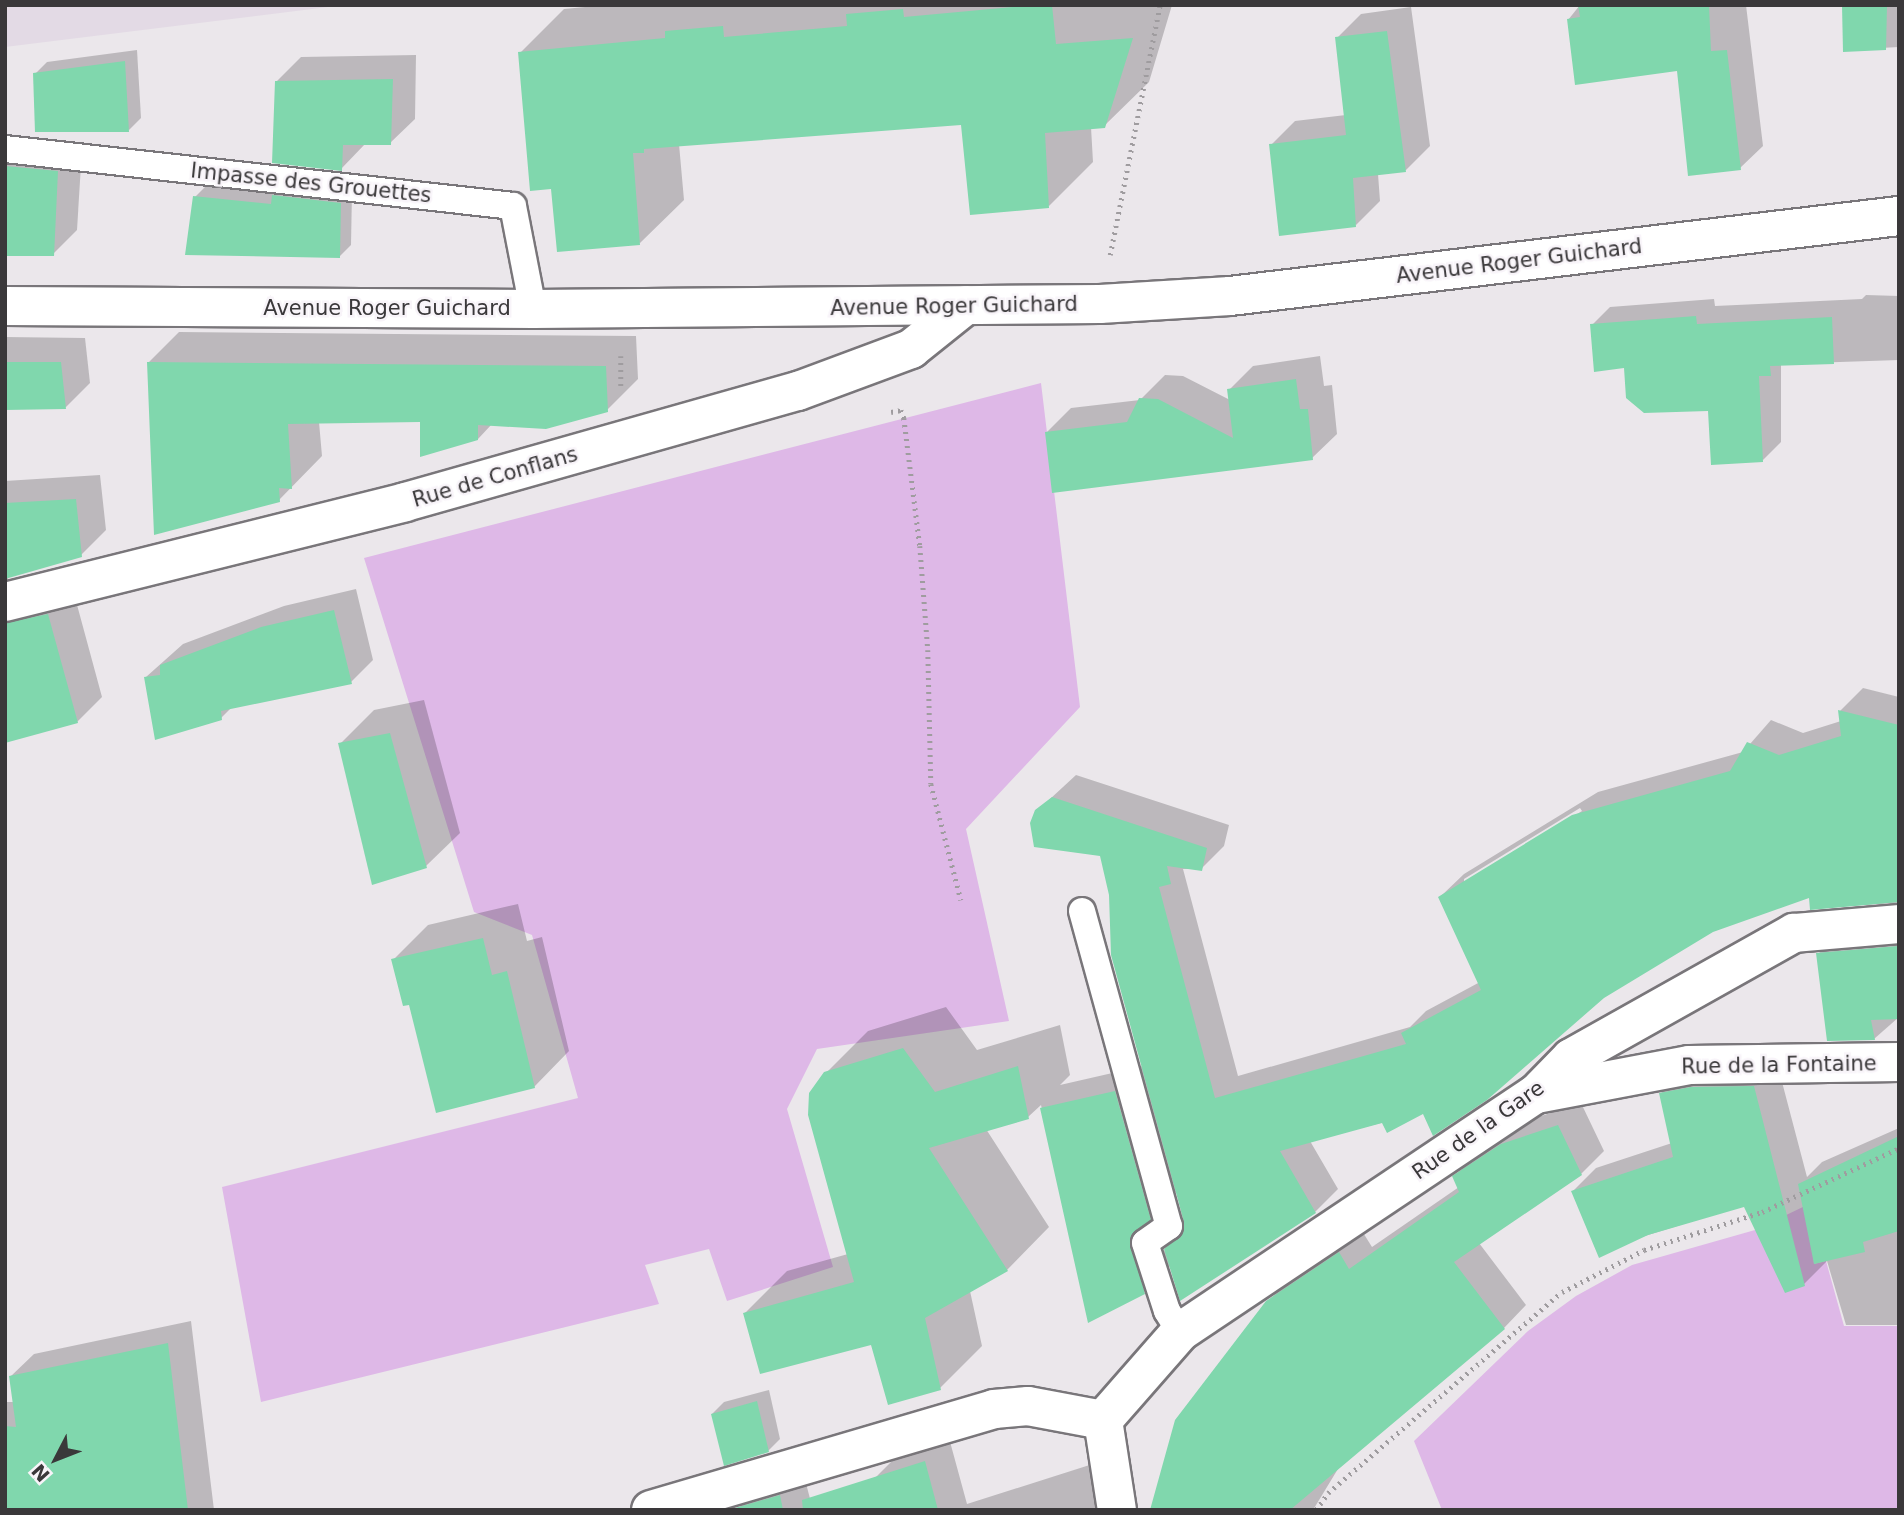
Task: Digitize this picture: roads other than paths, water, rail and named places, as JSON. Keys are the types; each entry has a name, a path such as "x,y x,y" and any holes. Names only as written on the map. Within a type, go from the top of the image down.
{"street":[{"name":"Avenue Roger Guichard","path":"5,306 533,309 1100,304 1230,296 1899,216"},
{"name":"Rue de Conflans","path":"5,602 405,502 798,391 911,349 966,305"},
{"name":"Rue de la Gare","path":"1103,1420 1180,1332 1536,1094 1571,1058 1794,933 1899,924"},
{"name":"Rue de la Fontaine","path":"1536,1094 1689,1065 1899,1062"},
{"path":"651,1510 994,1409 1028,1406 1103,1420 1117,1510"}],"lane":[{"name":"Impasse des Grouettes","path":"5,149 513,206 533,309"},
{"path":"1082,911 1170,1226 1145,1243 1167,1311 1180,1332"}]}
